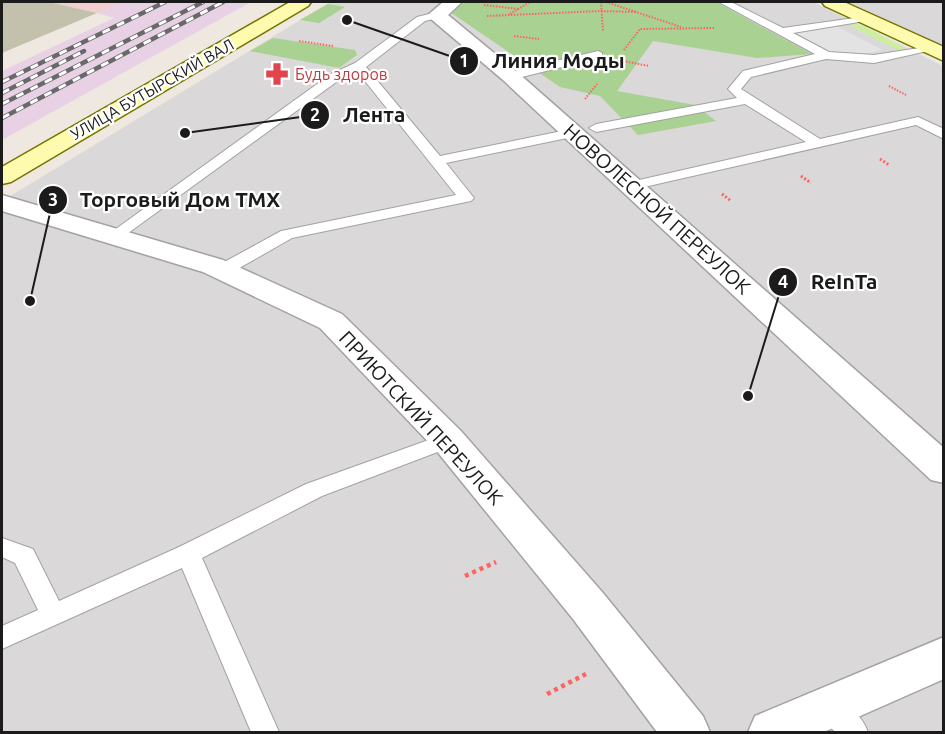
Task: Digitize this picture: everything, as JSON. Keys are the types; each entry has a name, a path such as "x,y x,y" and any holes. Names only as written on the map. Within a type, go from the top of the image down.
{"street":[{"name":"УЛИЦА БУТЫРСКИЙ ВАЛ","path":"2,177 303,2"},
{"path":"831,2 935,52"},
{"name":"НОВОЛЕСНОЙ ПЕРЕУЛОК","path":"445,8 510,76 584,130 631,186 944,470"},
{"name":"ПРИЮТСКИЙ ПЕРЕУЛОК","path":"2,203 223,270 331,321 448,440 588,606 686,732"},
{"path":"772,732 842,720 944,657"}],"lane":[{"path":"724,2 826,55 859,59 935,52"},
{"path":"114,236 335,77 359,66 421,19 445,8"},
{"path":"777,30 865,18"},
{"path":"510,76 598,55"},
{"path":"818,144 747,100 734,89 747,74 826,55"},
{"path":"223,270 287,234 466,198 359,66"},
{"path":"437,160 747,100"},
{"path":"631,186 918,121 944,135"},
{"path":"2,638 189,554 314,490 448,440"},
{"path":"2,547 24,556 53,614"},
{"path":"189,554 265,732"}],"path":[{"path":"510,15 530,2"},
{"path":"606,2 684,28"},
{"path":"481,16 600,11 637,12"},
{"path":"623,51 640,29 777,30"},
{"path":"289,39 377,52"},
{"path":"859,59 857,69 915,100"},
{"path":"616,60 649,66"},
{"path":"582,102 602,77"},
{"path":"465,576 501,559"},
{"path":"547,694 598,668"}],"shaded area":[{"path":"2,2 49,2 97,13 2,53"},
{"path":"49,2 125,2 97,13"},
{"path":"125,2 251,2 2,140 2,71 114,18 97,13"},
{"path":"330,2 813,2 943,66 943,732 2,732 2,201"},
{"path":"849,2 943,2 943,45 898,25"},
{"path":"836,26 883,50 859,55 828,52 795,33"}],"green space":[{"path":"465,2 716,2 812,54 757,58 653,41 617,91 695,105 716,121 638,135 600,96 560,87 450,12"},
{"path":"328,4 345,7 319,23 300,20"},
{"path":"848,25 864,26 905,48 898,50"},
{"path":"273,38 355,50 357,55 339,68 250,51"}],"railway":[{"path":"2,82 165,2"},
{"path":"2,104 203,2"},
{"path":"2,118 223,2"},
{"path":"2,93 84,51"}],"place":[{"name":"Линия Моды","path":"347,20"},
{"name":"Будь здоров","path":"277,74"},
{"name":"Лента","path":"185,133"},
{"name":"Торговый Дом ТМХ","path":"30,301"},
{"name":"ReInTa","path":"748,396"}]}
